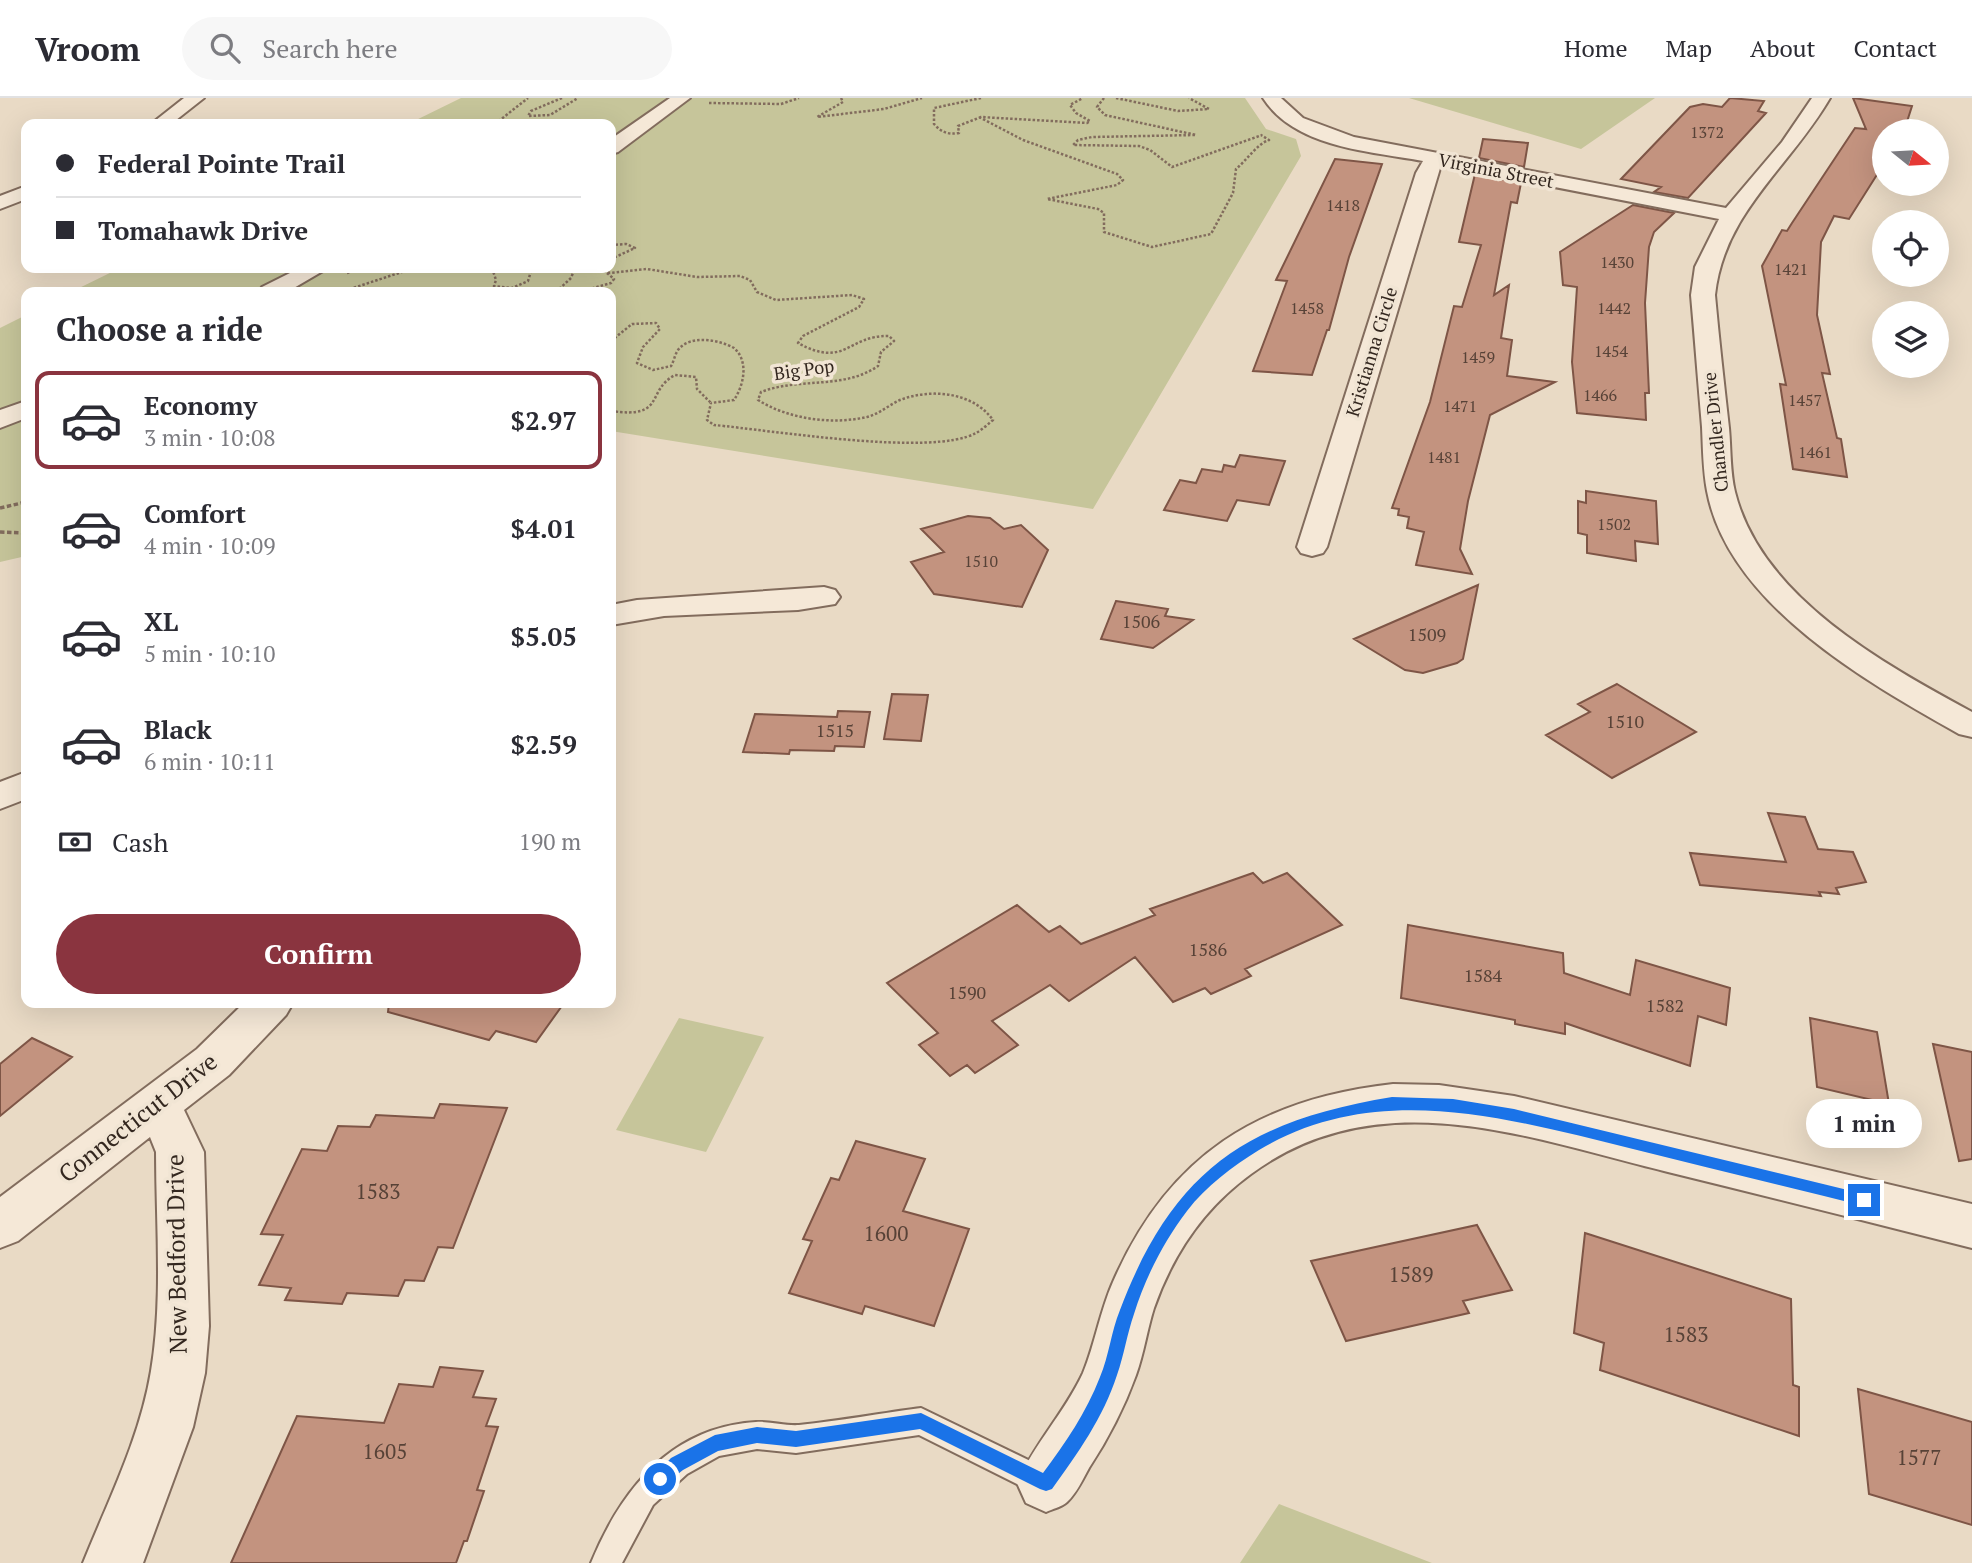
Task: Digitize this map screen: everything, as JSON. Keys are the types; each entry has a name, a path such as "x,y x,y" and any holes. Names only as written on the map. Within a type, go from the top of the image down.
{"street":[{"path":"167,119 195,98"},
{"path":"616,144 681,98"},
{"name":"Virginia Street","path":"1272,98 1287,116 1316,130 1365,145 1733,216"},
{"name":"Chandler Drive","path":"1821,98 1710,248 1703,278 1721,492 1729,520 1746,551 1769,581 1801,614 1882,676 1972,726"},
{"name":"Kristianna Circle","path":"1312,547 1426,173 1434,160"},
{"path":"0,203 21,194"},
{"path":"280,287 307,273"},
{"path":"0,420 21,411"},
{"path":"616,614 675,606 761,604 824,597"},
{"path":"0,797 21,786"},
{"name":"Connecticut Drive","path":"0,1226 213,1062 266,1008"},
{"path":"1046,1483 1084,1431 1109,1376 1127,1312 1150,1256 1182,1205 1225,1163 1277,1133 1333,1112 1392,1103 1453,1104 1514,1115 1972,1226"},
{"name":"New Bedford Drive","path":"113,1563 165,1427 178,1373 183,1326 180,1152 159,1106"}],"lane":[{"path":"606,1563 643,1495 677,1464 715,1443 757,1435 796,1439 921,1420 1046,1483"}],"path":[{"path":"501,119 528,98"},
{"path":"562,98 531,111 527,116 550,115 578,98"},
{"path":"709,103 781,104 799,98"},
{"path":"841,98 843,102 840,105 817,117 884,109 922,98"},
{"path":"981,98 942,104 932,112 939,131 959,133 961,122 979,117 1087,123 1090,121 1077,114 1070,104 1083,98"},
{"path":"1104,98 1097,109 1105,115 1196,135 1092,137 1077,140 1072,145 1139,146 1150,150 1172,167 1271,132"},
{"path":"1116,98 1169,109 1202,112 1209,109 1189,98"},
{"path":"979,117 1023,140 1117,174 1122,180 1117,186 1047,199 1094,207 1104,213 1104,232 1152,247 1211,234 1233,193 1236,169 1260,149 1261,143 1269,140 1261,135"},
{"path":"616,245 626,244 635,248 616,257"},
{"name":"Big Pop","path":"616,272 642,269 697,278 740,276 750,280 757,292 776,300 859,296 865,301 859,307 803,336 798,343 818,352 838,354 849,351 872,335 891,337 894,341 881,352 875,369 848,378 770,388 761,392 758,400 792,414 835,420 874,415 904,398 948,395 978,404 993,420 975,434 955,439 839,440 804,433 769,432 714,425 707,420 706,415 711,404"},
{"path":"356,287 399,273"},
{"path":"510,287 528,281 530,273"},
{"path":"561,287 573,273"},
{"path":"597,287 611,283 614,279 606,273"},
{"path":"616,337 632,324 656,323 660,329 643,347 637,363 642,368 657,370 671,366 678,350 689,343 711,342 734,348 741,358 741,391 734,400 711,404 697,389 696,377 678,374 665,382 655,402 647,409 632,413 616,411"},
{"path":"0,508 21,503"},
{"path":"0,532 21,533"}],"green space":[{"path":"461,98 1245,98 1266,129 1296,139 1301,156 1093,509 616,432 616,287 81,287 110,273 616,273 616,119 418,119"},
{"path":"1409,98 1655,98 1581,149"},
{"path":"21,318 21,557 0,562 0,328"},
{"path":"679,1018 764,1037 706,1152 616,1130"},
{"path":"1279,1504 1432,1563 1240,1563"}],"building":[{"path":"1730,98 1764,101 1758,111 1766,113 1688,198 1654,192 1661,187 1621,179 1690,107 1703,104 1722,107"},
{"path":"1853,98 1912,106 1908,119 1872,119 1872,183 1849,219 1834,216 1821,242 1817,315 1830,374 1822,373 1837,438 1841,439 1847,477 1793,469 1780,384 1786,385 1762,266 1782,230 1787,231 1855,128 1866,129"},
{"path":"1483,139 1528,143 1524,167 1479,158"},
{"path":"1335,159 1382,164 1312,375 1253,371 1287,281 1276,280"},
{"path":"1475,174 1521,183 1517,203 1511,202 1494,295 1509,285 1501,338 1512,340 1507,376 1555,382 1490,415 1468,501 1460,549 1472,574 1416,565 1424,532 1407,528 1409,517 1398,515 1399,509 1392,508 1430,402 1454,306 1462,307 1481,245 1459,242"},
{"path":"1633,205 1674,213 1654,232 1649,247 1645,303 1649,393 1645,393 1646,420 1577,413 1572,362 1577,287 1563,285 1560,252"},
{"path":"1240,455 1285,461 1269,505 1237,500 1227,521 1164,510 1180,480 1196,483 1202,469 1222,472 1224,465 1235,467"},
{"path":"1586,491 1656,501 1658,544 1635,541 1636,561 1587,553 1587,535 1578,533 1578,501 1586,503"},
{"path":"968,516 990,518 1004,529 1021,525 1048,550 1022,607 934,594 911,562 944,552 921,529"},
{"path":"1478,585 1463,659 1457,663 1423,673 1405,670 1354,639"},
{"path":"1116,601 1168,609 1165,616 1193,620 1153,648 1101,639"},
{"path":"1617,684 1696,732 1612,778 1546,735 1590,712 1578,704"},
{"path":"892,694 928,695 921,741 884,739"},
{"path":"838,711 870,712 864,747 835,746 834,751 790,750 789,754 743,752 755,714 837,717"},
{"path":"1768,813 1805,817 1818,849 1853,852 1866,882 1836,888 1839,894 1819,892 1821,896 1700,885 1690,853 1786,862"},
{"path":"1253,873 1263,883 1287,873 1342,925 1245,969 1251,976 1211,994 1205,988 1173,1002 1135,957 1069,1001 1050,985 992,1021 1018,1045 975,1073 967,1065 950,1076 919,1045 938,1033 887,983 1017,905 1049,932 1060,926 1081,944 1155,915 1150,909"},
{"path":"1408,925 1563,953 1564,973 1630,995 1636,960 1730,988 1726,1025 1698,1016 1690,1066 1565,1023 1565,1034 1515,1024 1515,1020 1401,998"},
{"path":"388,1008 560,1008 536,1042 496,1031 489,1040 388,1012"},
{"path":"1810,1018 1877,1032 1889,1104 1817,1087"},
{"path":"32,1038 72,1057 0,1116 0,1064"},
{"path":"1933,1044 1972,1052 1972,1159 1959,1161"},
{"path":"440,1104 507,1108 453,1248 438,1247 424,1281 405,1280 398,1296 347,1293 342,1304 285,1300 291,1288 259,1285 283,1235 261,1234 302,1149 327,1151 338,1126 370,1127 376,1115 434,1118"},
{"path":"856,1141 925,1159 903,1211 969,1229 934,1326 865,1306 862,1314 789,1293 812,1241 803,1239 831,1178 839,1180"},
{"path":"1477,1225 1512,1290 1463,1301 1469,1313 1346,1341 1311,1261"},
{"path":"1585,1233 1791,1299 1793,1385 1799,1387 1799,1436 1600,1370 1604,1343 1574,1333"},
{"path":"440,1367 483,1371 473,1397 496,1399 486,1426 498,1427 477,1490 484,1491 467,1541 464,1541 456,1563 231,1563 297,1416 384,1423 399,1384 433,1387"},
{"path":"1858,1389 1972,1422 1972,1525 1869,1494"}],"route":[{"path":"660,1479 677,1464 715,1443 757,1435 796,1439 921,1420 1046,1483 1084,1431 1109,1376 1127,1312 1150,1256 1182,1205 1225,1163 1277,1133 1333,1112 1392,1103 1453,1104 1514,1115 1864,1200"}]}
